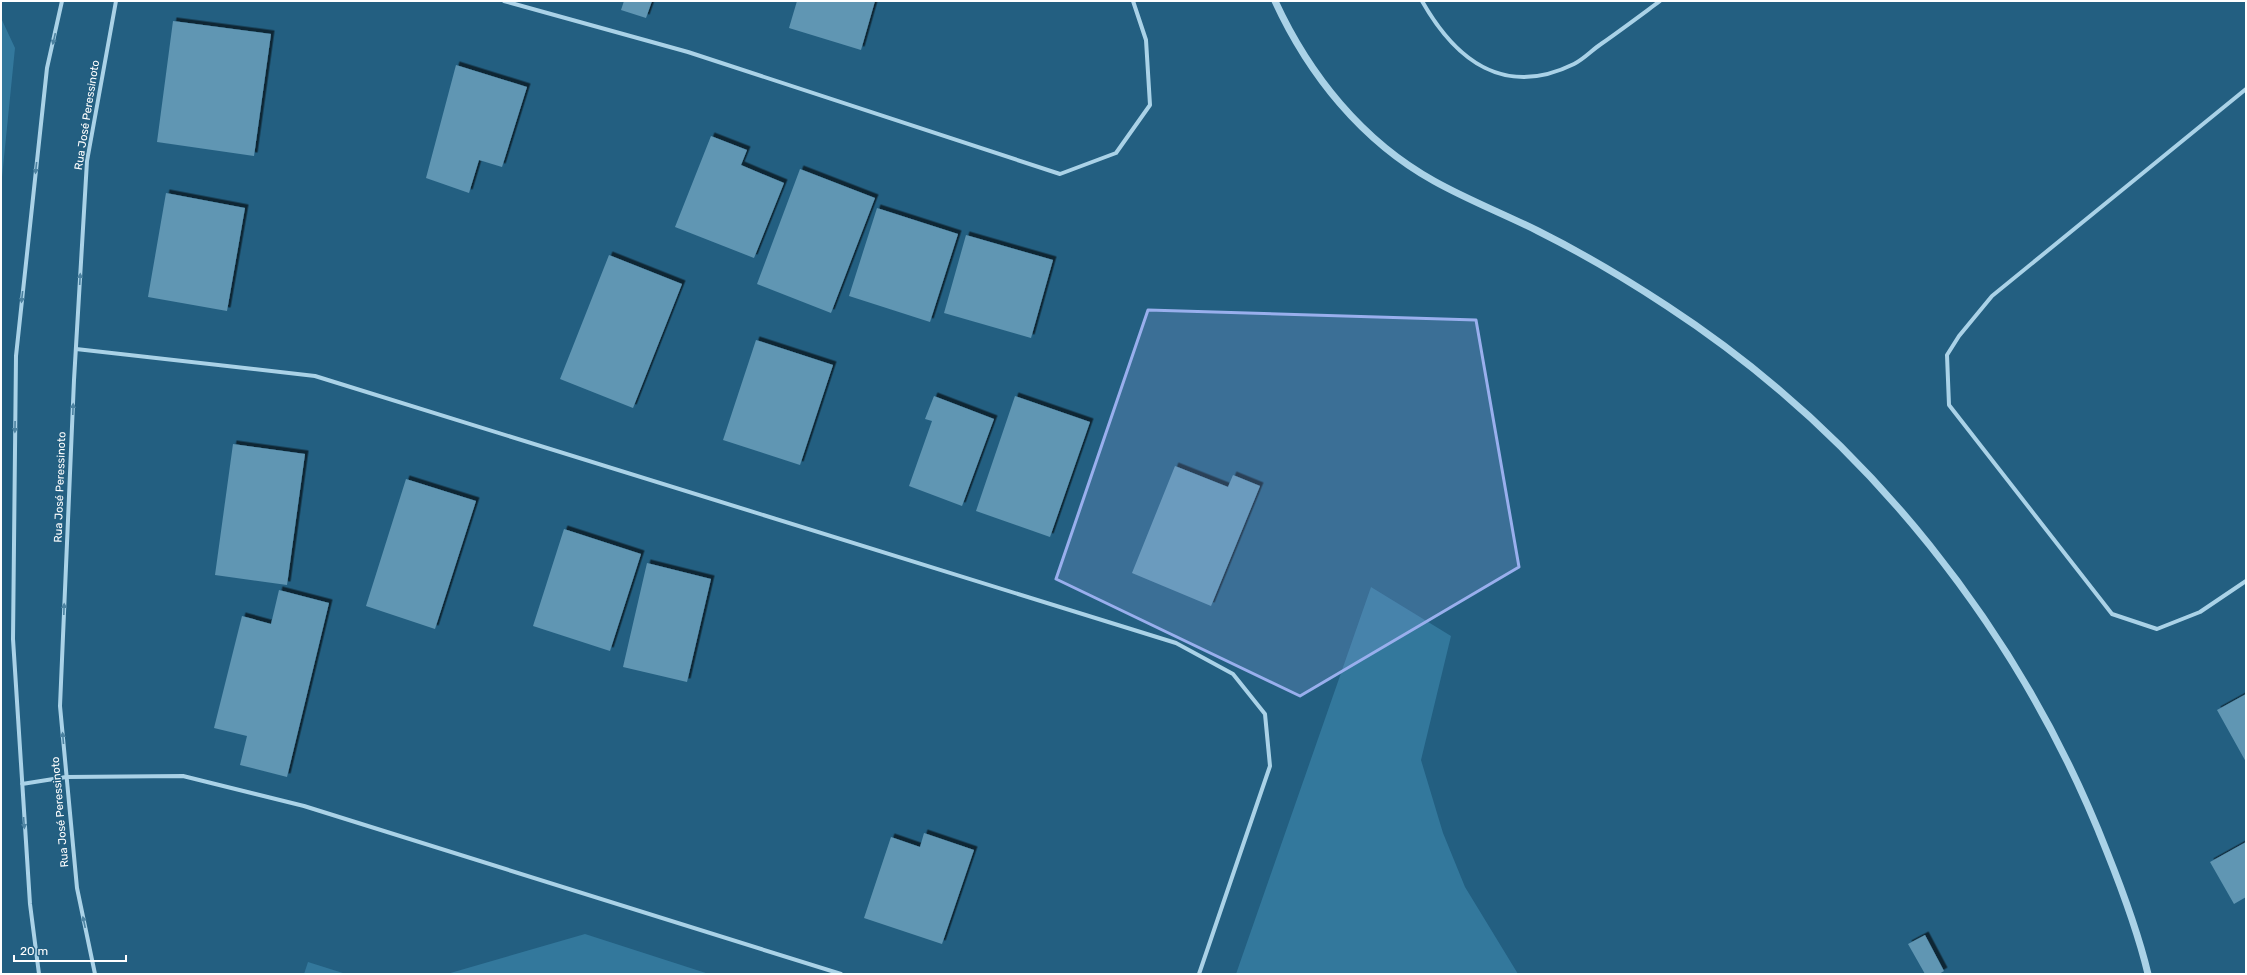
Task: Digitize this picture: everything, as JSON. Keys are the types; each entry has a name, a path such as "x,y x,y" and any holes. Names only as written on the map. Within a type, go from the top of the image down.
{"street":[{"path":"39,974 30,904 13,639 16,356 47,68 62,1"},
{"name":"Rua José Peressinoto","path":"95,974 76,888 60,706 76,349 87,161 116,1"},
{"path":"504,1 688,52 1060,174 1116,153 1150,105 1146,40 1133,1"},
{"path":"1275,1 1289,31 1311,66 1336,100 1365,129 1396,156 1431,180 1468,199 1537,230 1603,266 1668,306 1730,351 1789,399 1845,451 1897,506 1946,565 1990,627 2029,690 2065,755 2096,822 2122,890 2148,974"},
{"path":"1422,1 1453,46 1467,58 1489,69 1518,76 1538,76 1557,71 1576,63 1660,1"},
{"path":"2246,89 1992,296 1959,336 1947,355 1949,405 2112,614 2157,629 2200,612 2246,581"},
{"path":"76,349 315,376 1176,642 1233,674 1265,714 1270,766 1199,974"},
{"path":"22,784 66,777 183,776 304,806 841,974"}],"highlighted area":[{"path":"1148,310 1476,320 1519,567 1300,696 1056,579"}],"shaded area":[{"path":"1,18 15,48 1,187"},
{"path":"1371,587 1451,636 1421,760 1443,833 1465,887 1518,974 1236,974"},
{"path":"585,934 709,974 447,974"},
{"path":"308,962 346,974 304,974"}],"building":[{"path":"624,1 652,1 646,18 621,10"},
{"path":"797,1 875,1 861,50 789,28"},
{"path":"173,21 271,34 254,156 157,142"},
{"path":"456,65 527,87 502,167 479,160 469,193 426,178"},
{"path":"711,136 747,150 741,165 784,183 754,258 675,227"},
{"path":"800,169 875,198 831,313 757,284"},
{"path":"166,193 245,208 227,311 148,297"},
{"path":"877,208 958,234 930,322 849,296"},
{"path":"966,235 1053,260 1031,338 944,313"},
{"path":"609,255 682,284 633,408 560,379"},
{"path":"756,340 833,365 800,465 723,440"},
{"path":"934,396 994,419 962,506 909,486 932,421 925,419"},
{"path":"1015,396 1090,422 1050,537 976,511"},
{"path":"233,444 305,454 287,585 215,575"},
{"path":"1175,466 1228,487 1233,475 1260,486 1211,606 1132,573"},
{"path":"406,479 476,501 435,629 366,606"},
{"path":"564,529 641,554 610,651 533,626"},
{"path":"647,563 711,579 687,682 623,667"},
{"path":"279,590 329,603 287,777 240,765 247,736 214,728 242,616 271,624"},
{"path":"2246,694 2246,762 2217,710"},
{"path":"924,833 974,850 942,944 864,918 891,837 920,847"},
{"path":"2246,842 2246,897 2234,904 2210,862"},
{"path":"1925,935 1944,971 1939,974 1925,974 1908,944"}]}
